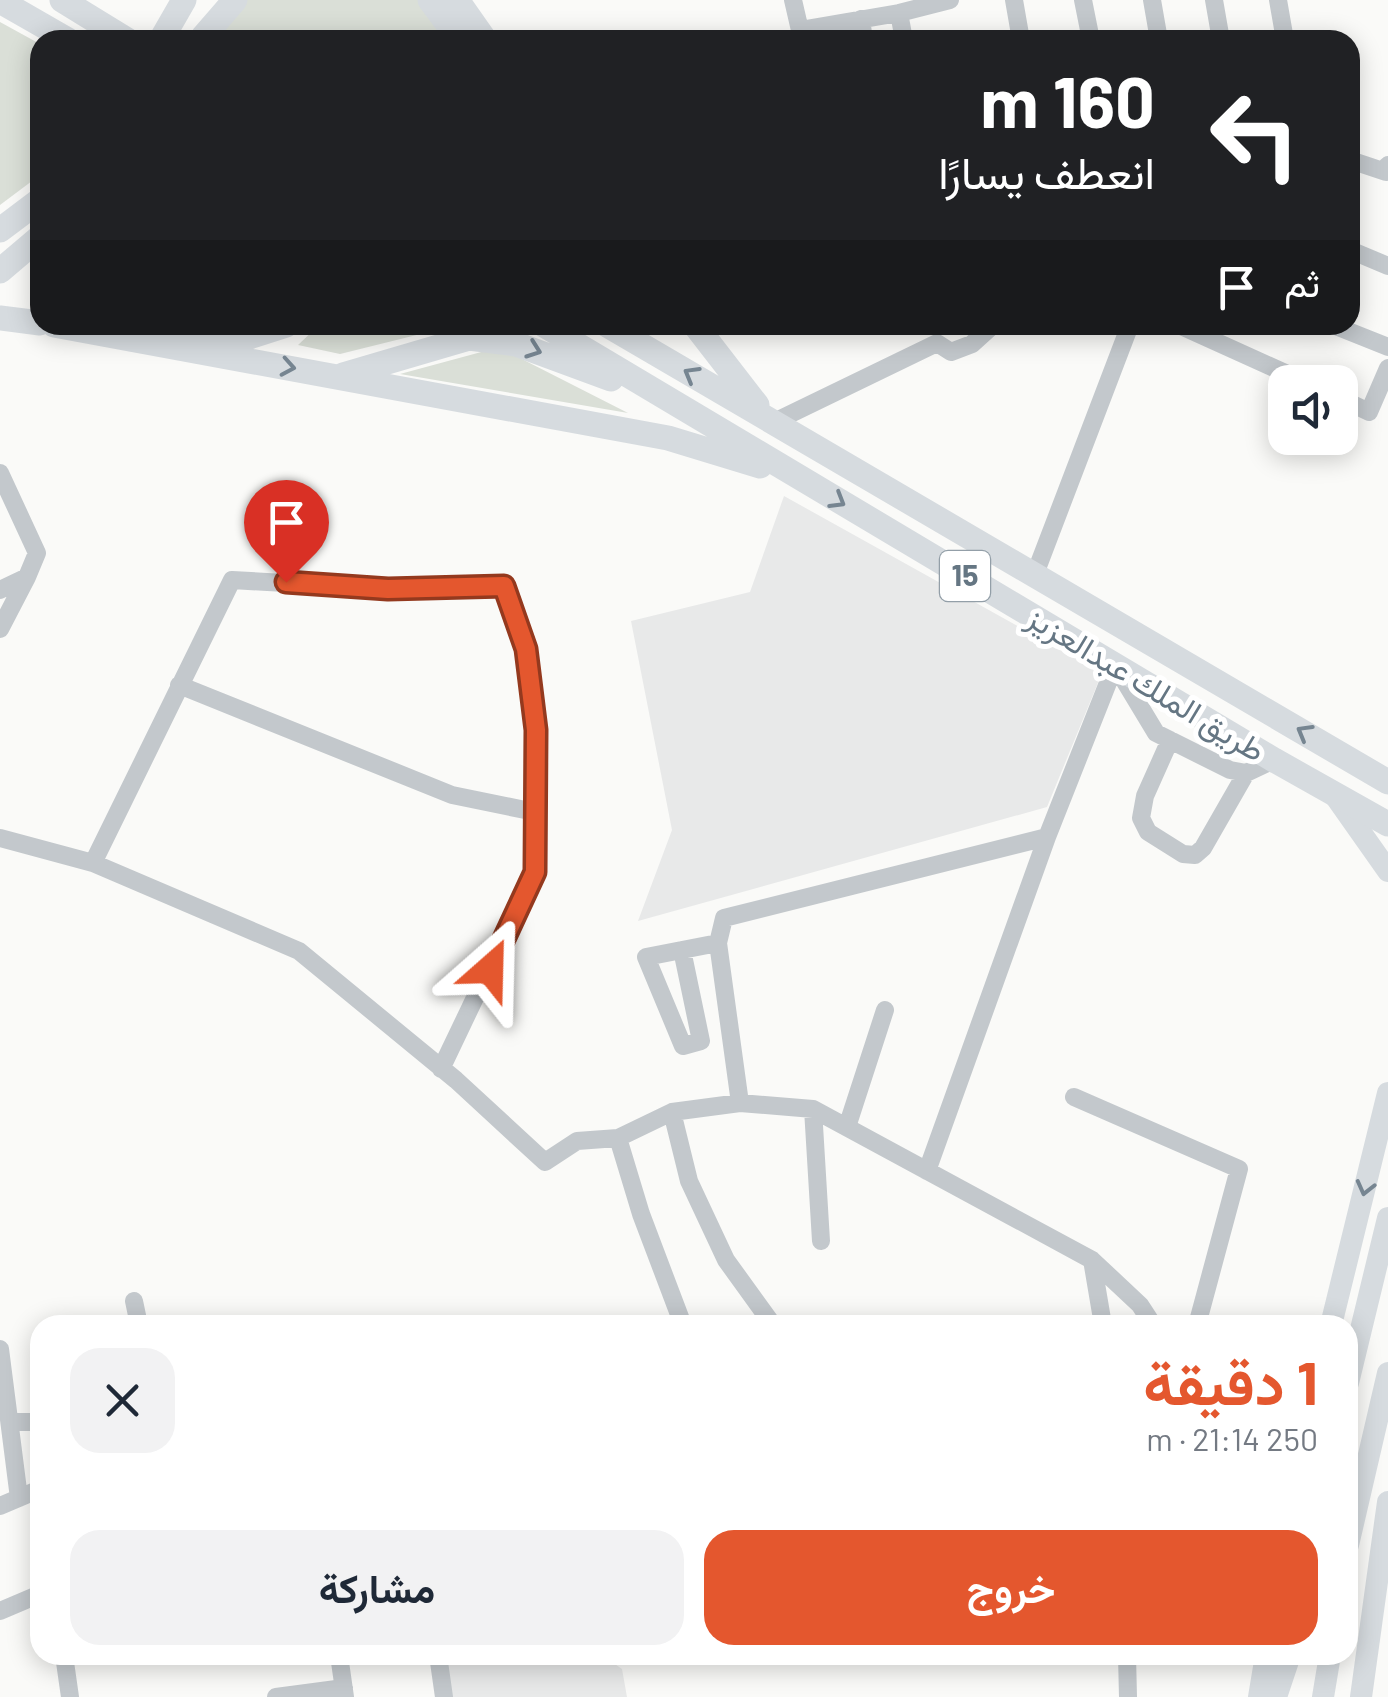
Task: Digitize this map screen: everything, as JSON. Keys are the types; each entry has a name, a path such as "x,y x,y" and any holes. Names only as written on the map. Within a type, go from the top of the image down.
{"highway":[{"path":"62,0 110,30"},
{"path":"167,30 184,0"},
{"path":"205,30 217,0"},
{"path":"209,30 235,0"},
{"path":"430,0 450,30"},
{"path":"457,0 478,30"},
{"path":"0,1 51,30"},
{"path":"0,230 30,208"},
{"path":"0,271 30,246"},
{"path":"0,318 30,322"},
{"path":"110,335 668,438 799,479"},
{"path":"222,335 243,339 255,335"},
{"name":"طريق الملك عبدالعزيز","path":"560,335 1388,824"},
{"name":"طريق الملك عبدالعزيز","path":"631,335 1386,780"},
{"path":"703,335 770,420"},
{"path":"338,376 470,338 516,344 660,397"}],"main road":[{"path":"1330,790 1388,872"},
{"path":"1333,1315 1388,1093"},
{"path":"1358,1342 1388,1218"},
{"path":"1358,1501 1388,1373"},
{"path":"1361,1697 1386,1516"},
{"path":"1259,1697 1264,1665"},
{"path":"1276,1697 1289,1665"},
{"path":"1288,1697 1292,1665"},
{"path":"1324,1697 1329,1665"},
{"path":"1331,1665 1332,1697"}],"street":[{"path":"793,0 800,30"},
{"path":"821,30 950,0"},
{"path":"1014,0 1019,30"},
{"path":"1083,0 1088,30"},
{"path":"1152,0 1157,30"},
{"path":"1214,0 1219,30"},
{"path":"1278,0 1283,30"},
{"path":"899,13 902,30"},
{"path":"861,20 862,30"},
{"path":"1360,163 1386,172 1388,165"},
{"path":"1360,254 1388,266"},
{"path":"770,420 937,342 951,352 972,344 981,335"},
{"path":"1035,574 1126,335"},
{"path":"1201,335 1268,365"},
{"path":"1358,335 1388,347"},
{"path":"1358,407 1369,412 1388,368"},
{"path":"0,473 37,553 0,628"},
{"path":"0,590 27,577"},
{"path":"93,863 232,580 388,589 504,586 526,649 536,730 535,872 441,1069"},
{"path":"1115,665 1156,733 1246,774"},
{"path":"926,1171 1115,665"},
{"path":"179,686 452,795 535,812"},
{"path":"1170,740 1145,796 1141,818 1148,832 1183,854 1195,856 1203,848 1246,774 1274,760"},
{"path":"740,1103 718,943 724,918 1048,837"},
{"path":"0,838 93,863 298,951 441,1069 545,1162 577,1141 618,1138 672,1112 740,1103 813,1109 1092,1260 1146,1315"},
{"path":"682,950 701,1040 683,1046 646,956 718,943"},
{"path":"847,1127 885,1010"},
{"path":"1074,1097 1239,1169 1200,1315"},
{"path":"813,1109 820,1242"},
{"path":"672,1112 690,1181 726,1260 766,1315"},
{"path":"618,1138 641,1214 679,1315"},
{"path":"1092,1260 1101,1315"},
{"path":"134,1301 137,1315"},
{"path":"0,1349 19,1498"},
{"path":"10,1422 30,1422"},
{"path":"0,1506 30,1494"},
{"path":"0,1611 30,1598"},
{"path":"65,1665 70,1697"},
{"path":"276,1697 344,1693 341,1665"},
{"path":"439,1665 444,1697"},
{"path":"1126,1665 1128,1697"}],"shaded area":[{"path":"240,0 423,0 445,30 223,30"},
{"path":"0,22 30,38 30,182 0,205"},
{"path":"308,335 417,335 340,354 298,345"},
{"path":"485,351 512,354 628,413 400,374"},
{"path":"784,496 1102,673 1047,807 638,921 672,830 631,621 750,592"},
{"path":"447,1665 616,1665 622,1669 627,1697 452,1697"}],"route":[{"path":"286,582 388,589 504,586 526,649 536,730 535,872 490,969"}]}
